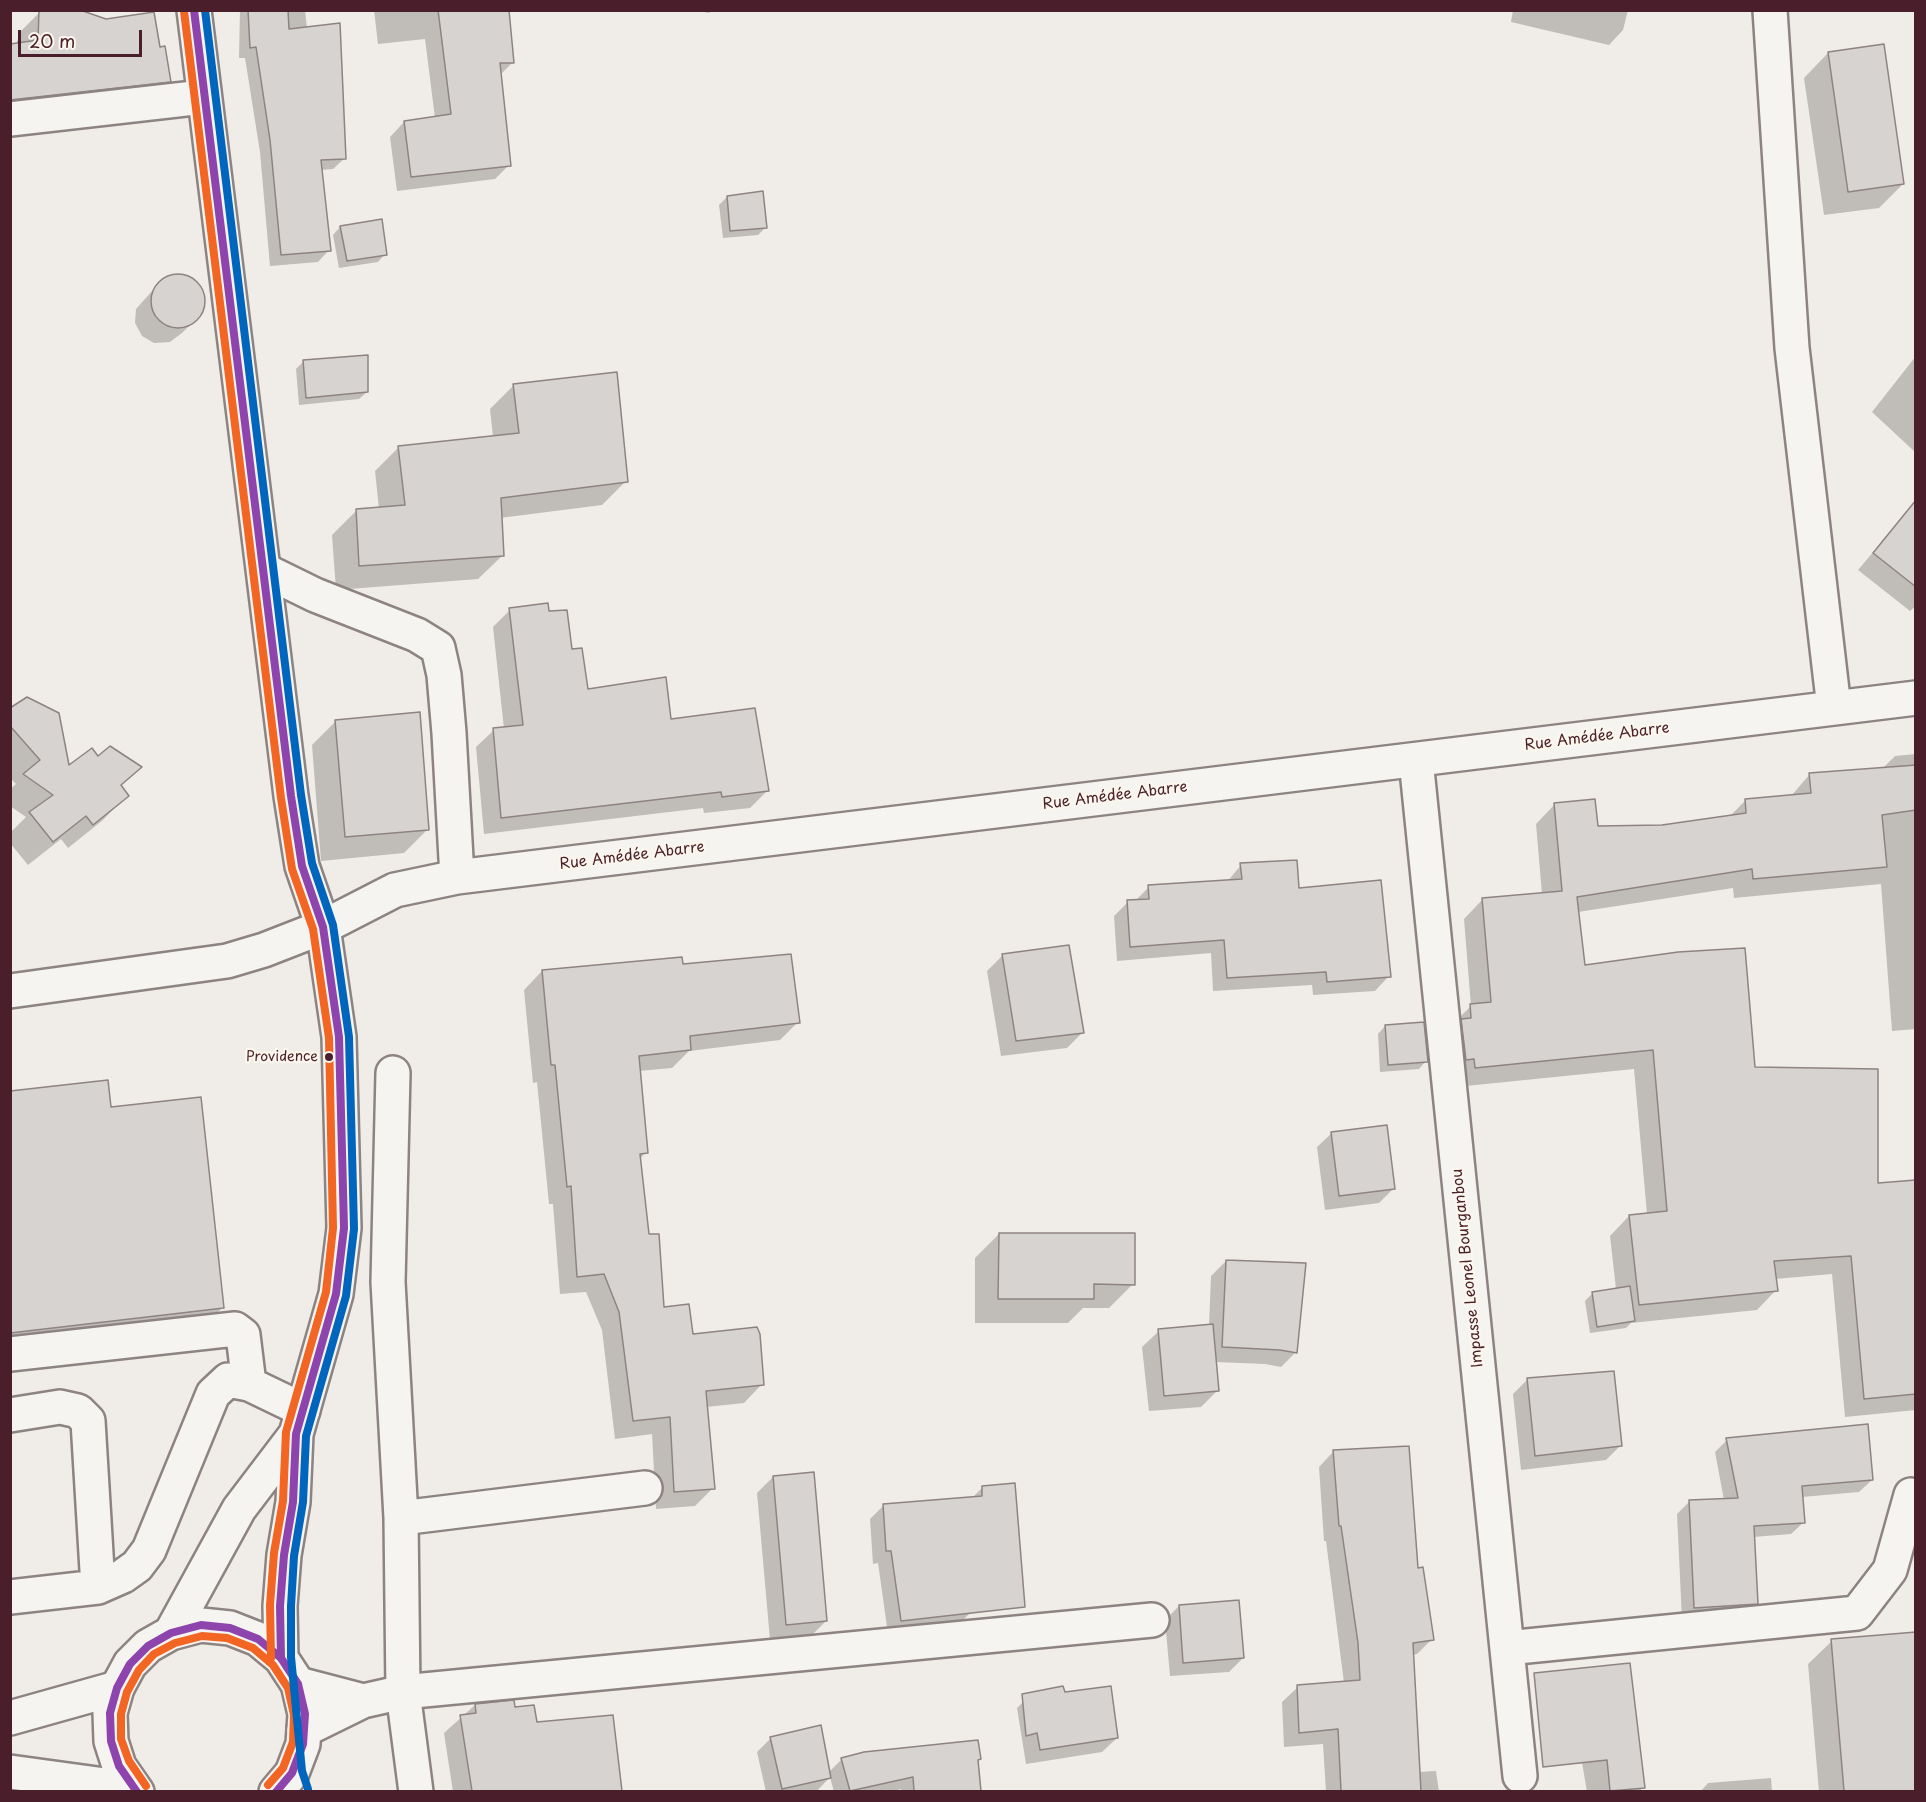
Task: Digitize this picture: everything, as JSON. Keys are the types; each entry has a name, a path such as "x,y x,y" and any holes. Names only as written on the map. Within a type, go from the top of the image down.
{"main road":[{"path":"194,10 203,97 235,323 302,866 323,927 339,1037 344,1228 336,1294 299,1422 293,1502 284,1555 280,1606 289,1671 305,1714 303,1744 289,1785"},
{"path":"1770,10 1792,348 1834,708"},
{"path":"10,119 203,97"},
{"path":"264,570 315,595 417,634 438,648 444,675 448,722 457,877"},
{"name":"Rue Amédée Abarre","path":"10,991 227,961 264,950 323,927 395,890 457,877 1916,698"},
{"name":"Impasse Leonel Bourganbou","path":"1416,760 1520,1776"},
{"path":"393,1073 388,1282 400,1518 403,1692 416,1791"},
{"path":"10,1354 235,1329 243,1335 249,1384"},
{"path":"10,1597 98,1587 123,1576 137,1566 149,1550 213,1394 228,1380 249,1384 299,1422"},
{"path":"10,1415 60,1407 78,1411 88,1421 98,1587"},
{"path":"171,1633 239,1509 299,1422"},
{"path":"400,1518 645,1488"},
{"path":"1507,1648 1857,1613 1890,1570 1911,1495"},
{"path":"304,1730 363,1701 403,1692 1152,1620"},
{"path":"135,1790 119,1766 111,1741 110,1713 117,1688 130,1664 148,1646 171,1633 201,1625 230,1628 258,1639 289,1671 363,1701"},
{"path":"10,1718 117,1688"},
{"path":"10,1772 135,1790"}],"building":[{"path":"39,10 80,10 106,19 154,12 160,47 165,46 171,82 10,100 10,44 38,40"},
{"path":"248,10 288,10 289,29 340,23 346,159 321,160 331,251 281,255 270,140 256,47 250,48"},
{"path":"438,10 509,10 514,63 500,63 511,166 411,177 404,121 451,114"},
{"path":"1884,44 1904,184 1848,192 1828,52"},
{"path":"763,191 767,228 730,231 727,196"},
{"path":"382,219 387,255 347,261 340,226"},
{"path":"178,274 188,276 197,282 203,291 205,301 203,311 197,320 188,326 178,328 168,326 159,320 153,311 151,301 153,291 159,282 168,276"},
{"path":"368,355 368,392 306,398 303,360"},
{"path":"617,372 628,482 501,498 504,556 359,566 356,509 405,505 398,446 519,433 513,384"},
{"path":"1916,500 1916,587 1873,553"},
{"path":"548,603 549,611 567,610 572,649 582,648 588,689 666,677 671,719 755,708 769,791 722,797 721,792 501,818 493,728 523,725 509,608"},
{"path":"27,697 59,713 69,765 92,748 98,756 110,746 142,767 121,785 129,796 93,825 86,816 53,842 29,812 53,795 23,774 40,760 10,726 10,708"},
{"path":"420,712 429,830 345,837 335,720"},
{"path":"1916,765 1916,810 1882,815 1887,867 1753,879 1752,869 1577,897 1585,965 1678,952 1745,948 1755,1067 1878,1069 1878,1183 1916,1180 1916,1394 1864,1399 1851,1256 1774,1261 1778,1291 1639,1305 1629,1215 1667,1211 1653,1050 1475,1068 1474,1059 1466,1060 1461,1019 1471,1018 1470,1004 1491,1002 1482,898 1562,891 1554,803 1595,799 1598,826 1662,825 1746,813 1745,799 1811,793 1809,773"},
{"path":"1297,860 1299,888 1381,880 1391,977 1327,982 1326,972 1227,978 1224,940 1130,947 1127,900 1149,899 1148,885 1242,879 1240,863"},
{"path":"1069,945 1084,1033 1016,1041 1002,954"},
{"path":"791,954 800,1023 690,1036 691,1050 639,1056 648,1153 640,1154 649,1234 659,1234 664,1307 689,1304 693,1334 757,1327 760,1334 764,1385 706,1391 715,1489 674,1492 670,1417 633,1421 619,1312 604,1274 577,1277 571,1186 567,1187 555,1065 551,1065 542,970 682,957 683,964"},
{"path":"1424,1022 1428,1062 1388,1065 1385,1025"},
{"path":"108,1080 111,1107 201,1097 224,1308 10,1333 10,1091"},
{"path":"1387,1125 1395,1189 1339,1196 1331,1132"},
{"path":"999,1233 1135,1233 1135,1285 1094,1284 1094,1299 998,1299"},
{"path":"1226,1260 1306,1263 1297,1353 1222,1347"},
{"path":"1630,1286 1635,1321 1597,1327 1592,1292"},
{"path":"1213,1324 1219,1391 1164,1396 1158,1329"},
{"path":"1614,1371 1622,1446 1535,1456 1527,1378"},
{"path":"1868,1424 1873,1480 1802,1486 1805,1523 1754,1526 1758,1604 1694,1608 1689,1500 1738,1498 1726,1438"},
{"path":"1409,1446 1418,1568 1423,1567 1434,1640 1413,1643 1421,1791 1341,1791 1338,1729 1299,1733 1297,1685 1360,1680 1358,1643 1341,1526 1339,1526 1333,1450"},
{"path":"814,1472 827,1621 786,1625 773,1476"},
{"path":"1015,1483 1025,1607 901,1621 891,1551 886,1551 883,1504 982,1496 982,1486"},
{"path":"1239,1600 1244,1658 1183,1663 1179,1605"},
{"path":"1916,1632 1916,1791 1844,1791 1831,1639"},
{"path":"1630,1663 1645,1788 1610,1791 1607,1760 1543,1767 1534,1673"},
{"path":"1063,1686 1065,1692 1111,1686 1118,1738 1040,1750 1037,1733 1026,1736 1022,1694"},
{"path":"514,1700 515,1707 534,1705 537,1722 613,1715 622,1791 472,1791 460,1715 476,1713 475,1704"},
{"path":"821,1725 831,1778 782,1789 770,1737"},
{"path":"978,1740 981,1759 978,1760 981,1791 914,1791 913,1777 850,1791 841,1758 864,1752"}],"transit line":[{"path":"194,10 291,796 302,866 323,927 339,1037 344,1228 336,1294 296,1434 293,1502 284,1555 280,1606 281,1658"},
{"path":"205,10 301,795 312,863 333,925 349,1037 354,1229 346,1296 306,1436 303,1502 294,1556 291,1606 291,1657 302,1771 308,1789"},
{"path":"184,11 281,798 292,869 313,929 329,1038 333,1228 326,1292 286,1432 283,1501 274,1553 270,1605 271,1658"},
{"path":"137,1792 119,1766 111,1741 110,1713 117,1688 130,1664 148,1646 171,1633 201,1625 230,1628 258,1639 281,1658 298,1684 305,1714 303,1744 292,1773 276,1792"},
{"path":"146,1786 129,1761 121,1739 121,1714 127,1692 139,1670 154,1654 175,1643 202,1636 227,1638 253,1648 273,1665 288,1688 294,1715 293,1742 283,1768 268,1785"}],"place":[{"name":"Providence","path":"329,1057"}]}
